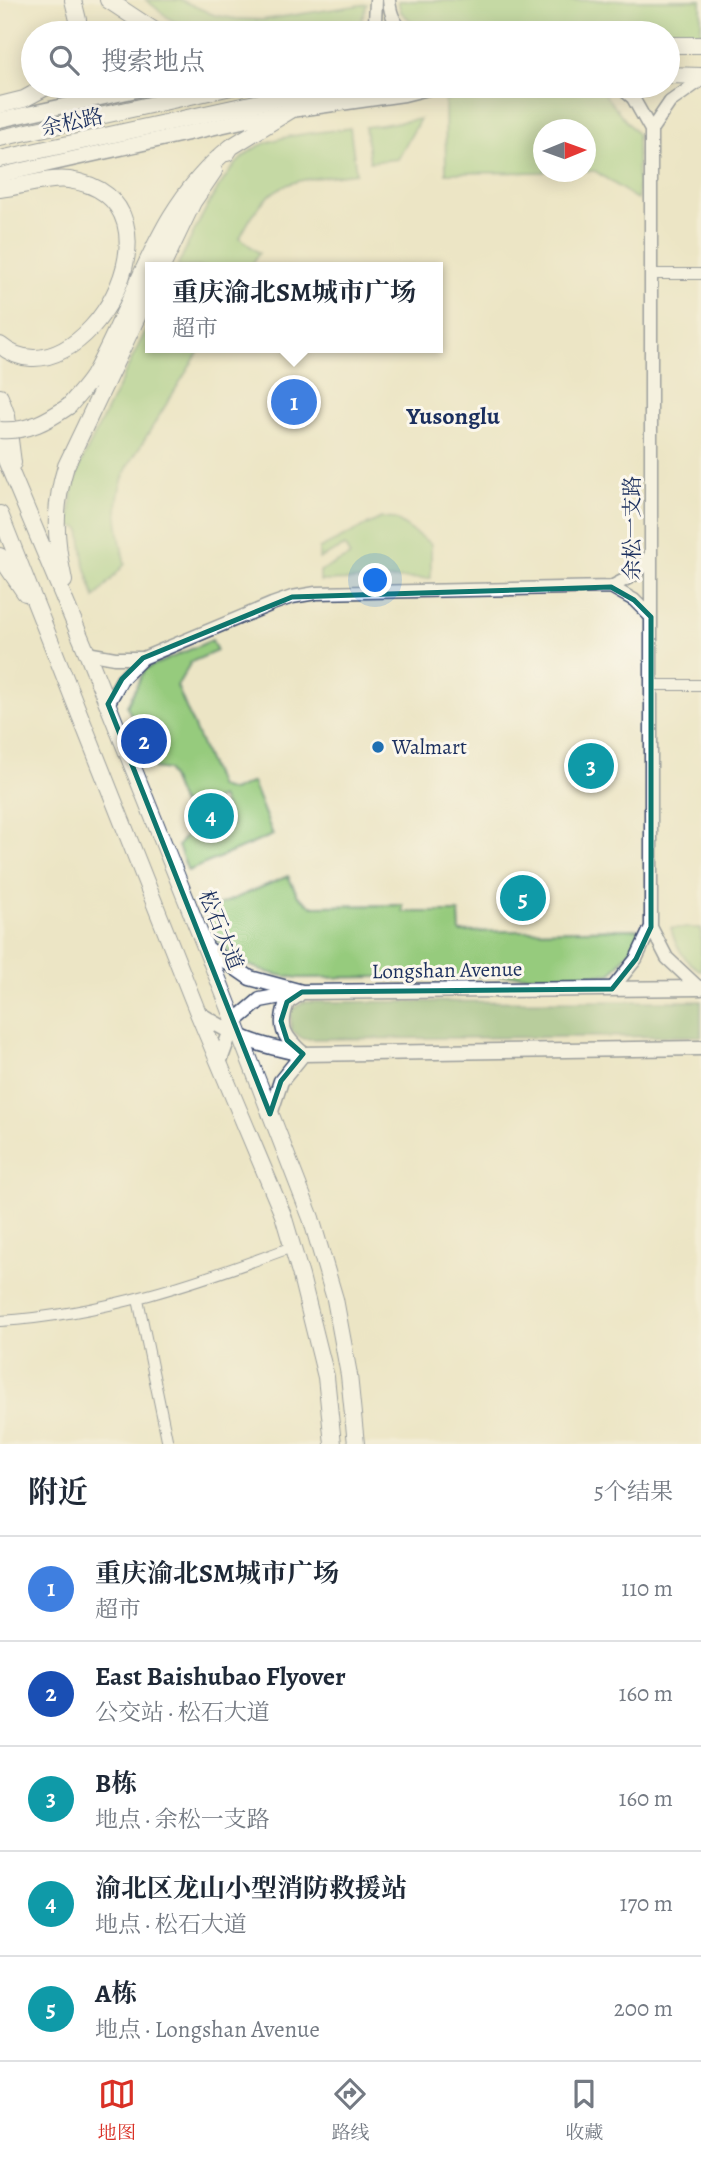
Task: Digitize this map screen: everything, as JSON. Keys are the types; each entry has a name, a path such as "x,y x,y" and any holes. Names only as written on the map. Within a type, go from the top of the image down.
{"highway":[{"path":"73,0 78,21"},
{"path":"108,0 140,21"},
{"path":"122,0 145,21"},
{"path":"680,44 701,45"},
{"path":"680,76 701,78"},
{"path":"0,105 26,98"},
{"name":"余松路","path":"0,138 182,98"},
{"name":"余松路","path":"3,174 281,98"},
{"path":"147,262 183,194 209,164 291,110"},
{"path":"164,262 193,202 231,147"},
{"path":"0,345 7,351 24,356 43,356 76,343 100,317 113,296 122,274 128,244 122,212 109,196 93,185 66,179 3,174"},
{"path":"0,430 16,431 44,424 69,406 92,377 145,266"},
{"path":"73,621 55,528 57,495 66,466 145,300"},
{"path":"0,397 7,415 16,486"},
{"name":"松石大道","path":"0,446 108,705 311,1218 334,1299 349,1375 356,1444"},
{"path":"0,514 198,1013 283,1215 326,1377 333,1444"},
{"path":"0,553 48,631"}],"main road":[{"path":"0,120 100,98"},
{"path":"3,174 291,110 376,98"},
{"name":"Longshan Avenue","path":"205,947 250,978 302,992 700,988"},
{"path":"219,1063 235,1031 260,1000 302,992"},
{"path":"302,992 287,1002 281,1021 287,1040 303,1054"},
{"path":"198,1013 266,1047 303,1054 701,1048"},
{"path":"270,1114 281,1081 303,1054"}],"street":[{"path":"375,21 376,0"},
{"path":"389,0 395,21"},
{"path":"680,94 701,78"},
{"path":"633,98 651,130 675,98"},
{"name":"余松一支路","path":"651,130 651,927"},
{"path":"651,274 701,274"},
{"path":"108,705 122,679 143,658 292,597 316,593 611,587 634,575 651,555"},
{"path":"611,587 634,600 651,617"},
{"path":"87,653 115,658 143,658"},
{"path":"651,685 701,685"},
{"path":"651,927 667,958 700,988"},
{"path":"612,989 636,959 651,927"},
{"path":"0,1321 36,1319 138,1299 292,1247"},
{"path":"138,1299 168,1444"}],"highlighted area":[{"path":"611,587 634,600 651,617 651,927 636,959 612,989 302,992 287,1002 281,1021 287,1040 303,1054 281,1081 270,1114 108,704 122,679 143,658 292,597"}],"green space":[{"path":"146,0 181,0 214,15 262,20 367,4 361,21 171,20"},
{"path":"701,0 701,35 680,35 680,21 411,21 401,12 398,1"},
{"path":"607,98 637,134 638,200 596,172 596,119 533,119 533,172 446,173 445,100"},
{"path":"420,119 398,159 370,162 365,127"},
{"path":"350,128 356,173 300,181 273,192 251,218 240,238 259,253 253,262 179,262 211,200 233,167 259,146 280,138"},
{"path":"145,332 145,353 198,353 127,468 117,504 125,564 95,598 85,566 80,528 69,526 72,495 79,467"},
{"path":"381,518 395,519 431,544 431,578 320,581 320,571 350,556 345,546 319,559 319,549"},
{"path":"212,640 217,651 191,662 177,686 219,787 232,791 252,782 273,835 188,871 178,846 186,835 199,830 203,838 232,825 221,797 185,812 168,770 154,768 127,706 145,669"},
{"path":"288,876 298,896 311,906 403,905 403,912 459,912 460,932 641,929 633,947 611,974 286,976 250,966 229,952 211,933 215,932 205,911"},
{"path":"671,928 701,928 701,971 682,953"},
{"path":"701,1001 701,1036 303,1039 291,1030 291,1011 303,1002"}],"place":[{"name":"重庆渝北SM城市广场","path":"294,402"},
{"name":"East Baishubao Flyover","path":"144,741"},
{"name":"Walmart","path":"378,747"},
{"name":"B栋","path":"591,766"},
{"name":"渝北区龙山小型消防救援站","path":"211,816"},
{"name":"A栋","path":"523,898"}],"district":[{"name":"Yusonglu","path":"453,416"}]}
